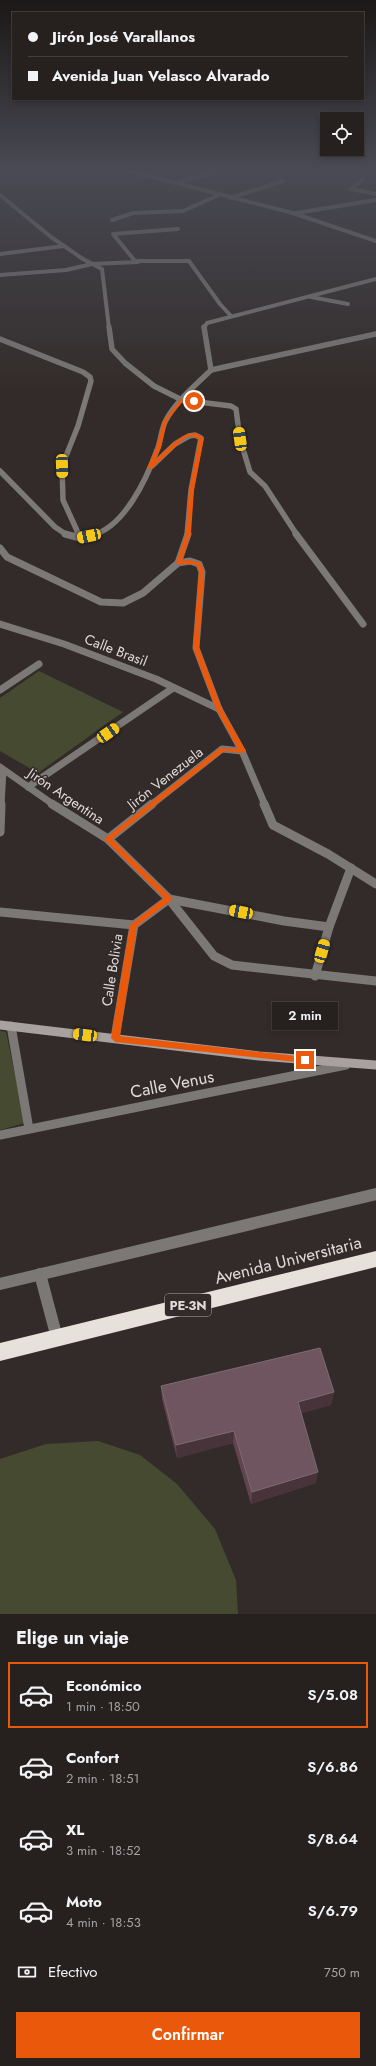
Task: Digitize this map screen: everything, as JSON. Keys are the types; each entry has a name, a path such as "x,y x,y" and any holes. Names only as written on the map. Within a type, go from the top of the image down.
{"highway":[{"name":"Avenida Universitaria","path":"0,1352 376,1259"}],"street":[{"path":"60,243 103,270 112,349 118,357 155,387 171,396 182,400 224,405 236,409 240,439 250,472 265,486 283,516 363,624"},
{"path":"120,243 132,259 138,262"},
{"path":"0,254 64,246"},
{"path":"0,275 66,270 92,264 189,261 220,304 231,316"},
{"path":"211,370 204,327 207,323 376,279"},
{"path":"309,296 348,304"},
{"path":"0,471 55,527 66,535 80,538 97,534 110,527 122,516 150,468 158,448 165,421 182,400 211,370 376,334"},
{"path":"0,339 83,372 90,377 91,381 78,426 62,466 63,500 80,538"},
{"path":"0,548 7,557 101,602 123,603 143,593 178,563 188,533 191,490 201,438 197,435 191,434 183,438 150,468"},
{"path":"178,563 190,561 199,564 202,572 196,648 219,709 242,751 273,825 351,868 376,884"},
{"name":"Calle Brasil","path":"0,624 64,644 156,680 219,709"},
{"path":"0,690 39,664"},
{"path":"28,787 173,688"},
{"name":"Jirón Venezuela","path":"108,839 222,749 242,751"},
{"path":"0,832 2,769"},
{"name":"Jirón Argentina","path":"2,769 108,839 169,899 214,956 232,965 315,976 376,981"},
{"path":"315,976 329,927 351,868"},
{"path":"169,899 284,921 329,927"},
{"name":"Calle Bolivia","path":"115,1038 134,925 169,899"},
{"path":"0,912 134,925"},
{"path":"0,1025 259,1056 376,1065"},
{"path":"11,1026 29,1129"},
{"name":"Calle Venus","path":"0,1135 351,1064"},
{"path":"0,1284 376,1194"},
{"path":"40,1274 56,1338"}],"green space":[{"path":"39,671 123,712 38,773 0,751 0,698"},
{"path":"0,1031 6,1032 25,1123 0,1130"},
{"path":"98,1441 140,1455 177,1484 215,1529 236,1580 238,1614 0,1614 0,1459 46,1444"}],"building":[{"path":"320,1348 334,1392 298,1402 318,1472 252,1492 234,1431 176,1445 161,1386"}],"route":[{"path":"194,401 182,400 165,421 158,448 150,468 183,438 191,434 197,435 201,438 191,490 188,533 178,563 190,561 199,564 202,572 196,648 219,709 242,751 222,749 108,839 169,899 134,925 115,1038 259,1056 305,1060"}]}
